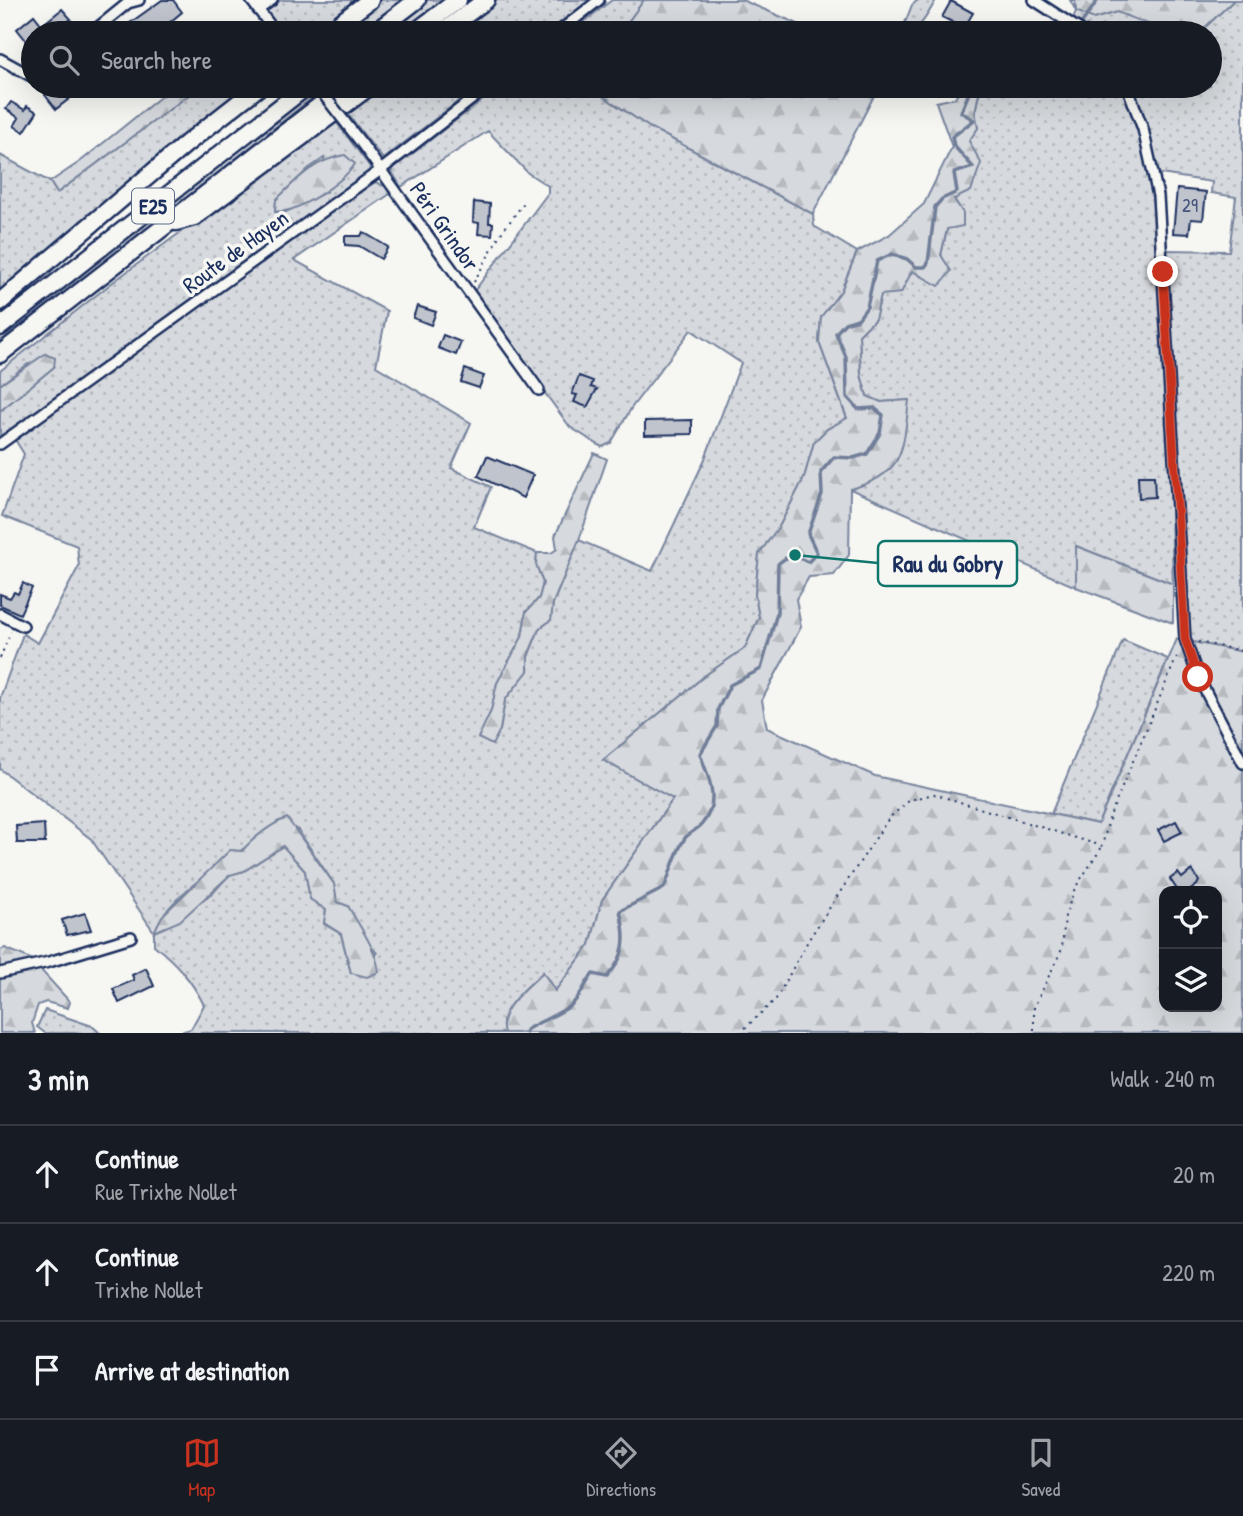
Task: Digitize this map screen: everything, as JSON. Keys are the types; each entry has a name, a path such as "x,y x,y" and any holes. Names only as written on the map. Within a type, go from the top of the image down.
{"highway":[{"path":"343,21 370,0"},
{"path":"390,21 417,0"},
{"path":"430,21 458,0"},
{"path":"457,21 486,0"},
{"path":"0,302 186,144 245,98"},
{"name":"E25","path":"0,327 292,98"},
{"name":"E25","path":"0,354 330,98"},
{"path":"167,224 194,217 354,98"}],"street":[{"path":"106,21 128,3 139,0"},
{"path":"251,0 266,21"},
{"path":"258,10 272,0"},
{"path":"572,21 599,0"},
{"path":"1034,0 1068,21"},
{"path":"1050,0 1055,12"},
{"path":"0,59 21,70"},
{"name":"Péri Grindor","path":"326,98 382,169 466,291 539,390"},
{"name":"Route de Hayen","path":"0,444 382,169 474,98"},
{"path":"1131,98 1143,129 1158,196 1185,639 1198,677 1243,763"},
{"path":"0,614 20,624"},
{"path":"0,973 48,962 131,937"}],"path":[{"path":"466,291 481,275 499,236 526,200"},
{"path":"0,658 20,624"},
{"path":"1034,1030 1034,1007 1062,949 1065,916 1072,897 1102,846 1115,804 1185,639 1243,651"},
{"path":"740,1033 776,999 810,939 890,818 910,800 934,794 1102,846"}],"green space":[{"path":"281,0 591,0 562,21 273,21 265,12"},
{"path":"612,0 644,0 629,21 585,21"},
{"path":"644,0 742,0 791,21 629,21"},
{"path":"918,0 936,0 923,21 906,21 912,5"},
{"path":"1075,0 1234,0 1212,21 1140,21 1117,12 1094,19 1076,11"},
{"path":"1234,0 1243,0 1243,652 1188,641 1177,496 1166,250 1229,251 1236,197 1211,193 1212,182 1155,173 1133,98 1222,98 1222,21 1212,21"},
{"path":"1076,11 1117,12 1140,21 1076,21 1073,19"},
{"path":"159,98 185,98 57,193 50,182 81,161"},
{"path":"185,98 235,98 0,292 0,155 50,182 57,193"},
{"path":"299,98 312,98 0,346 0,330"},
{"path":"335,98 462,98 383,159"},
{"path":"485,98 606,98 649,127 813,214 814,226 857,252 841,291 821,317 819,342 847,419 827,429 814,442 804,478 780,525 759,554 755,595 759,617 745,648 707,674 603,760 673,799 602,900 590,945 555,991 543,972 509,1007 503,1024 504,1033 177,1033 191,1029 204,1005 194,987 176,965 154,945 154,932 91,839 0,769 0,698 23,634 38,643 79,566 77,546 2,516 24,454 14,438 364,188 375,182 385,186 390,194 294,260 387,311 376,366 471,423 451,468 491,487 474,527 537,553 536,564 543,583 539,598 526,612 522,637 497,683 491,711 479,738 500,730 505,700 528,671 528,657 539,629 551,620 553,603 579,540 652,571 704,461 741,363 691,330 632,407 611,443 602,447 570,427 472,294 548,193 548,186 528,173 488,131 401,187 391,170","holes":["279,821 298,830 334,884 337,902 348,906 367,943 377,953 351,973 341,934 324,924 326,910 310,899 305,871 283,846 244,871 230,874 213,893 155,931 177,899"]},
{"path":"606,98 873,98 813,214 649,127"},
{"path":"955,98 978,98 975,112 978,128 969,141 981,163 971,191 954,199 963,213 963,226 947,229 941,255 951,271 939,286 912,271 901,293 881,295 875,319 859,335 861,375 867,396 881,402 909,400 905,433 898,458 882,476 850,489 849,555 834,575 809,577 796,599 801,627 762,700 767,728 875,776 1098,824 1177,639 1243,652 1243,1033 504,1033 505,1015 515,999 543,972 555,991 590,945 602,900 673,799 603,760 707,674 745,648 759,617 755,595 759,554 780,525 804,478 814,442 827,429 847,418 819,342 821,317 841,291 857,252 889,235 924,204 952,147 936,102"},
{"path":"978,98 1128,98 1151,172 1168,394 1173,584 1076,546 1076,587 850,489 882,476 898,458 905,433 908,400 881,402 867,396 861,375 859,335 875,319 881,295 912,271 941,255 947,229 963,213 954,199 968,141 978,128 975,112"},
{"path":"334,119 370,167 368,175 0,437 0,411 54,367 28,364 0,385 0,371 113,282","holes":["324,158 326,192 284,213 275,212 276,200 308,169"]},
{"path":"345,155 355,164 340,180 305,203 275,211 276,200 307,171 324,161"},
{"path":"45,354 55,358 54,367 0,411 0,385"},
{"path":"594,453 607,459 579,540 553,603 551,620 539,629 528,656 528,671 505,700 500,730 492,745 478,738 491,711 497,683 522,637 526,612 539,598 543,583 536,564 537,553 551,553 557,549 555,536"},
{"path":"1076,546 1173,584 1173,623 1076,587"},
{"path":"1123,640 1168,659 1098,824 1051,814"},
{"path":"287,818 334,884 337,902 348,906 371,946 379,972 367,977 351,973 341,934 324,923 326,910 310,899 305,871 283,846 244,871 230,875 180,921 154,932 162,916 230,850 242,851 263,832"},
{"path":"5,948 31,959 70,1002 68,1008 46,1002 38,1005 32,1023 35,1033 0,1033 0,950"},
{"path":"45,1010 92,1026 100,1033 45,1033 37,1027"}],"building":[{"path":"162,0 173,0 182,12 171,21 133,21"},
{"path":"951,1 973,13 968,21 950,21 942,17"},
{"path":"62,9 71,19 68,21 47,21"},
{"path":"34,15 39,21 27,21"},
{"path":"47,98 70,98 56,109"},
{"path":"11,102 25,110 27,106 37,112 24,132 14,126 19,118 6,109"},
{"path":"1177,189 1206,192 1203,220 1191,219 1189,234 1173,233"},
{"path":"474,202 490,204 489,223 493,223 492,235 478,234 479,223 473,222"},
{"path":"363,232 388,247 381,259 359,246 345,245 345,236 361,236"},
{"path":"417,306 436,312 431,325 413,318"},
{"path":"443,335 461,342 456,355 438,348"},
{"path":"465,369 484,376 479,388 461,382"},
{"path":"579,376 593,381 591,387 597,389 587,407 574,402 577,395 572,394"},
{"path":"692,420 692,434 645,435 645,421"},
{"path":"487,456 533,475 523,498 478,476"},
{"path":"1138,476 1154,476 1155,497 1139,498"},
{"path":"23,583 32,588 20,614 0,605 0,594 10,598 14,592 18,594"},
{"path":"1176,821 1182,832 1164,841 1158,830"},
{"path":"44,824 45,843 17,843 16,826"},
{"path":"1192,870 1199,881 1196,886 1175,886 1170,879 1178,873 1182,878"},
{"path":"85,913 91,930 67,935 62,920"},
{"path":"146,968 154,986 119,1003 113,989 134,980 132,975"}],"waterway":[{"path":"1083,21 1098,0"},
{"path":"526,1033 526,1030 537,1023 571,1005 593,974 607,977 618,962 623,946 624,930 620,911 664,888 685,838 700,826 708,815 712,790 700,754 717,726 718,709 730,685 761,669 777,613 778,564 793,557 808,562 817,553 808,534 822,494 821,472 834,457 853,458 867,454 880,433 883,415 874,408 858,409 847,397 846,357 836,333 845,323 858,319 867,307 877,261 892,254 907,259 916,267 925,267 928,263 935,207 942,199 957,192 954,173 973,167 954,146 952,137 974,120 961,112 967,98"}],"place":[{"name":"Rau du Gobry","path":"795,555"}],"route":[{"path":"1163,272 1185,639 1198,677"}]}
